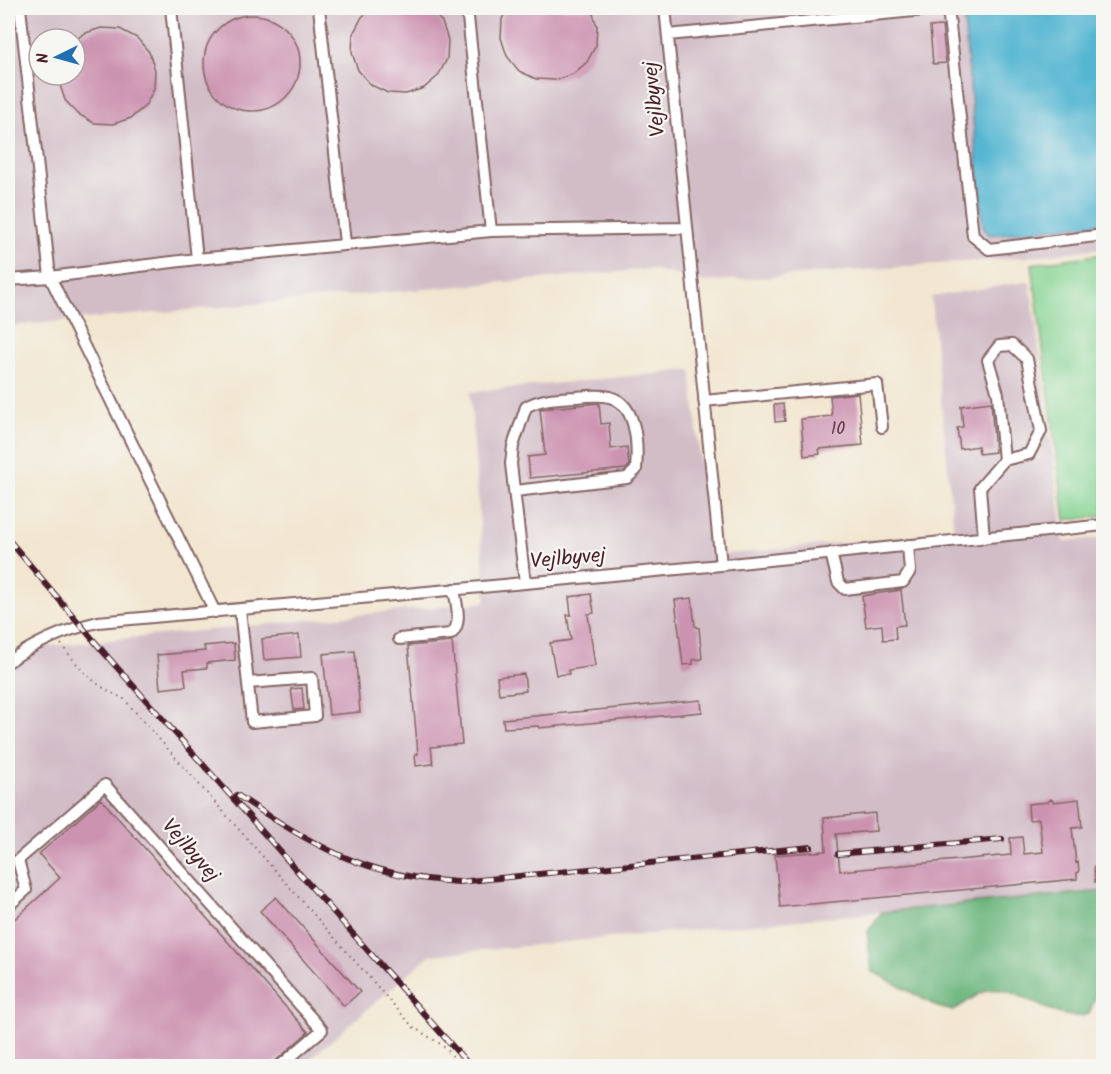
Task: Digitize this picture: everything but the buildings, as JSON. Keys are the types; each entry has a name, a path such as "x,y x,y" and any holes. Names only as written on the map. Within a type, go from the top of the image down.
{"street":[{"path":"20,8 50,277 215,612"},
{"path":"171,8 197,259"},
{"path":"319,8 345,243"},
{"path":"467,8 491,231"},
{"name":"Vejlbyvej","path":"665,8 721,565"},
{"path":"668,34 946,8 973,236 989,249 1104,235"},
{"path":"8,280 345,243 491,231 687,228"},
{"path":"984,538 980,488 1004,460 1029,454 1041,431 1027,359 1012,345 999,346 988,360 998,394 1004,460"},
{"path":"704,401 877,384 882,427"},
{"path":"514,492 627,478 636,470 638,444 632,420 623,406 607,395 537,401 526,407 513,446 511,464 514,492 525,583"},
{"name":"Vejlbyvej","path":"8,662 31,646 55,634 98,622 721,565 1104,525"},
{"path":"831,553 838,582 845,589 903,582 910,571 908,545"},
{"path":"399,639 451,634 456,630 458,622 454,589"},
{"path":"240,609 252,722 315,716 312,678 248,683"},
{"name":"Vejlbyvej","path":"8,906 26,890 18,860 105,785 322,1030 280,1066"}],"path":[{"path":"55,634 78,667 103,691 123,698 413,1027 442,1045 462,1066"}],"shaded area":[{"path":"8,8 1103,8 1103,248 1027,257 705,282 651,269 8,326"},
{"path":"1030,281 1064,541 1103,538 1103,891 430,955 302,1066 8,1066 8,672 42,647 486,602 470,392 691,370 710,556 954,532 931,297"}],"green space":[{"path":"1103,254 1103,516 1065,520 1032,264"},
{"path":"1103,891 1103,976 1089,1014 1076,1016 1062,1014 1010,992 997,990 985,991 953,1011 938,1007 872,971 867,933 882,912"}],"water":[{"path":"1035,8 1102,8 1103,223 990,235 983,228 964,20 970,14"}],"railway":[{"path":"8,539 106,655 470,1066"},
{"path":"237,795 316,844 341,856 367,866 425,879 459,882 811,847"},
{"path":"838,854 1002,839"}]}
